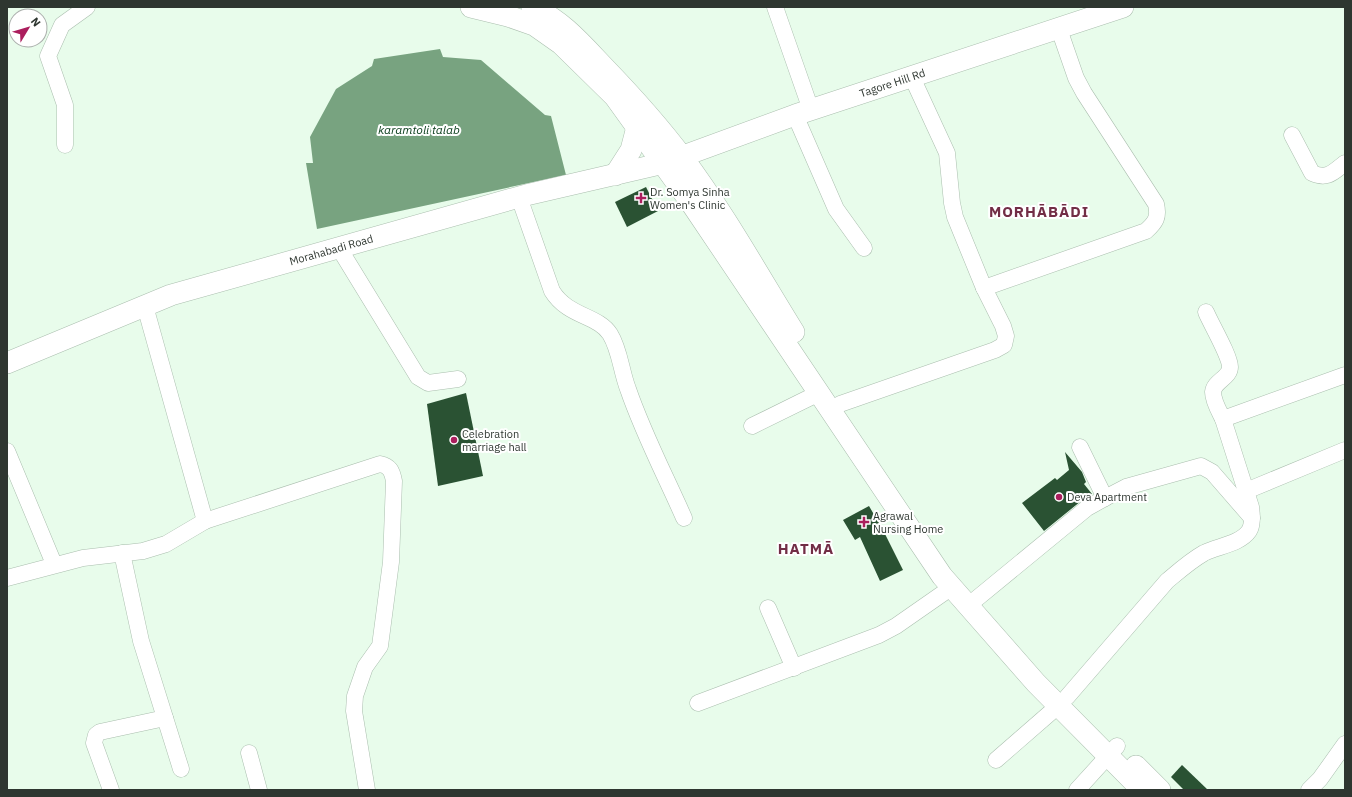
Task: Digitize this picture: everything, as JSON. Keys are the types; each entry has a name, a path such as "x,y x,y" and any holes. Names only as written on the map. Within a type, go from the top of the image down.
{"main road":[{"path":"471,7 508,16 534,25 561,44 615,97 637,127 708,193 840,404 949,571 1063,702"},
{"path":"532,7 556,22 579,40 628,92 673,160 819,393 942,576 1063,702 1113,751 1160,790"},
{"name":"Tagore Hill Rd","path":"673,160 803,112 911,75 1123,7"},
{"path":"615,175 631,150 637,127"},
{"name":"Morahabadi Road","path":"7,362 171,295 518,197 673,160"},
{"path":"1113,751 1142,790"}],"street":[{"path":"65,145 65,105 48,56 62,25 87,7"},
{"path":"775,7 803,112 836,209 864,248"},
{"path":"984,288 1146,231 1155,223 1158,213 1156,204 1084,93 1076,78 1058,29"},
{"path":"840,404 995,350 1004,345 1006,336 1003,326 984,288 955,217 952,203 947,153 911,75"},
{"path":"1292,135 1312,174 1321,177 1330,174 1345,163"},
{"path":"518,197 552,291 558,300 567,308 604,327 614,342 627,388 684,518"},
{"path":"339,248 418,377 428,383 458,379"},
{"path":"145,306 205,520"},
{"path":"996,760 1063,702 1167,581 1205,553 1240,538 1250,531 1252,518 1251,507 1223,419 1214,398 1213,391 1216,385 1227,375 1230,368 1228,358 1206,312"},
{"path":"1223,419 1345,375"},
{"path":"752,426 819,393"},
{"path":"1080,447 1104,498"},
{"path":"1246,491 1345,450"},
{"path":"7,451 54,564"},
{"path":"7,578 54,564 83,558 143,550 166,544 205,520 380,464 387,466 392,471 394,481 391,562 380,646 365,667 355,696 354,711 366,790"},
{"path":"975,600 1087,508 1126,486 1201,466 1212,472 1252,518"},
{"path":"122,553 141,641 181,769"},
{"path":"698,703 879,635 896,626 952,587"},
{"path":"768,608 794,668"},
{"path":"111,790 94,743 96,734 165,718"},
{"path":"1309,790 1320,779 1345,744"},
{"path":"1077,790 1113,751"},
{"path":"249,753 259,790"}],"water":[{"name":"karamtoli talab","path":"440,49 443,57 481,60 545,115 551,116 566,175 317,229 306,163 313,163 310,137 336,89 372,66 374,59"}],"building":[{"path":"646,187 658,211 627,227 615,202"},
{"name":"Celebration marriage hall","path":"466,393 483,476 438,486 427,404"},
{"name":"Deva Apartment","path":"1065,452 1082,472 1086,482 1084,484 1092,494 1044,531 1022,503 1055,478 1057,480 1069,470"},
{"path":"869,506 903,570 880,581 860,537 855,540 843,520"},
{"path":"1182,765 1208,790 1184,790 1171,777"}],"place":[{"name":"Dr. Somya Sinha Women's Clinic","path":"641,198"},
{"name":"Celebration marriage hall","path":"454,440"},
{"name":"Deva Apartment","path":"1059,497"},
{"name":"Agrawal Nursing Home","path":"864,522"}],"district":[{"name":"MORHĀBĀDI","path":"1039,211"},
{"name":"HATMĀ","path":"806,548"}]}
